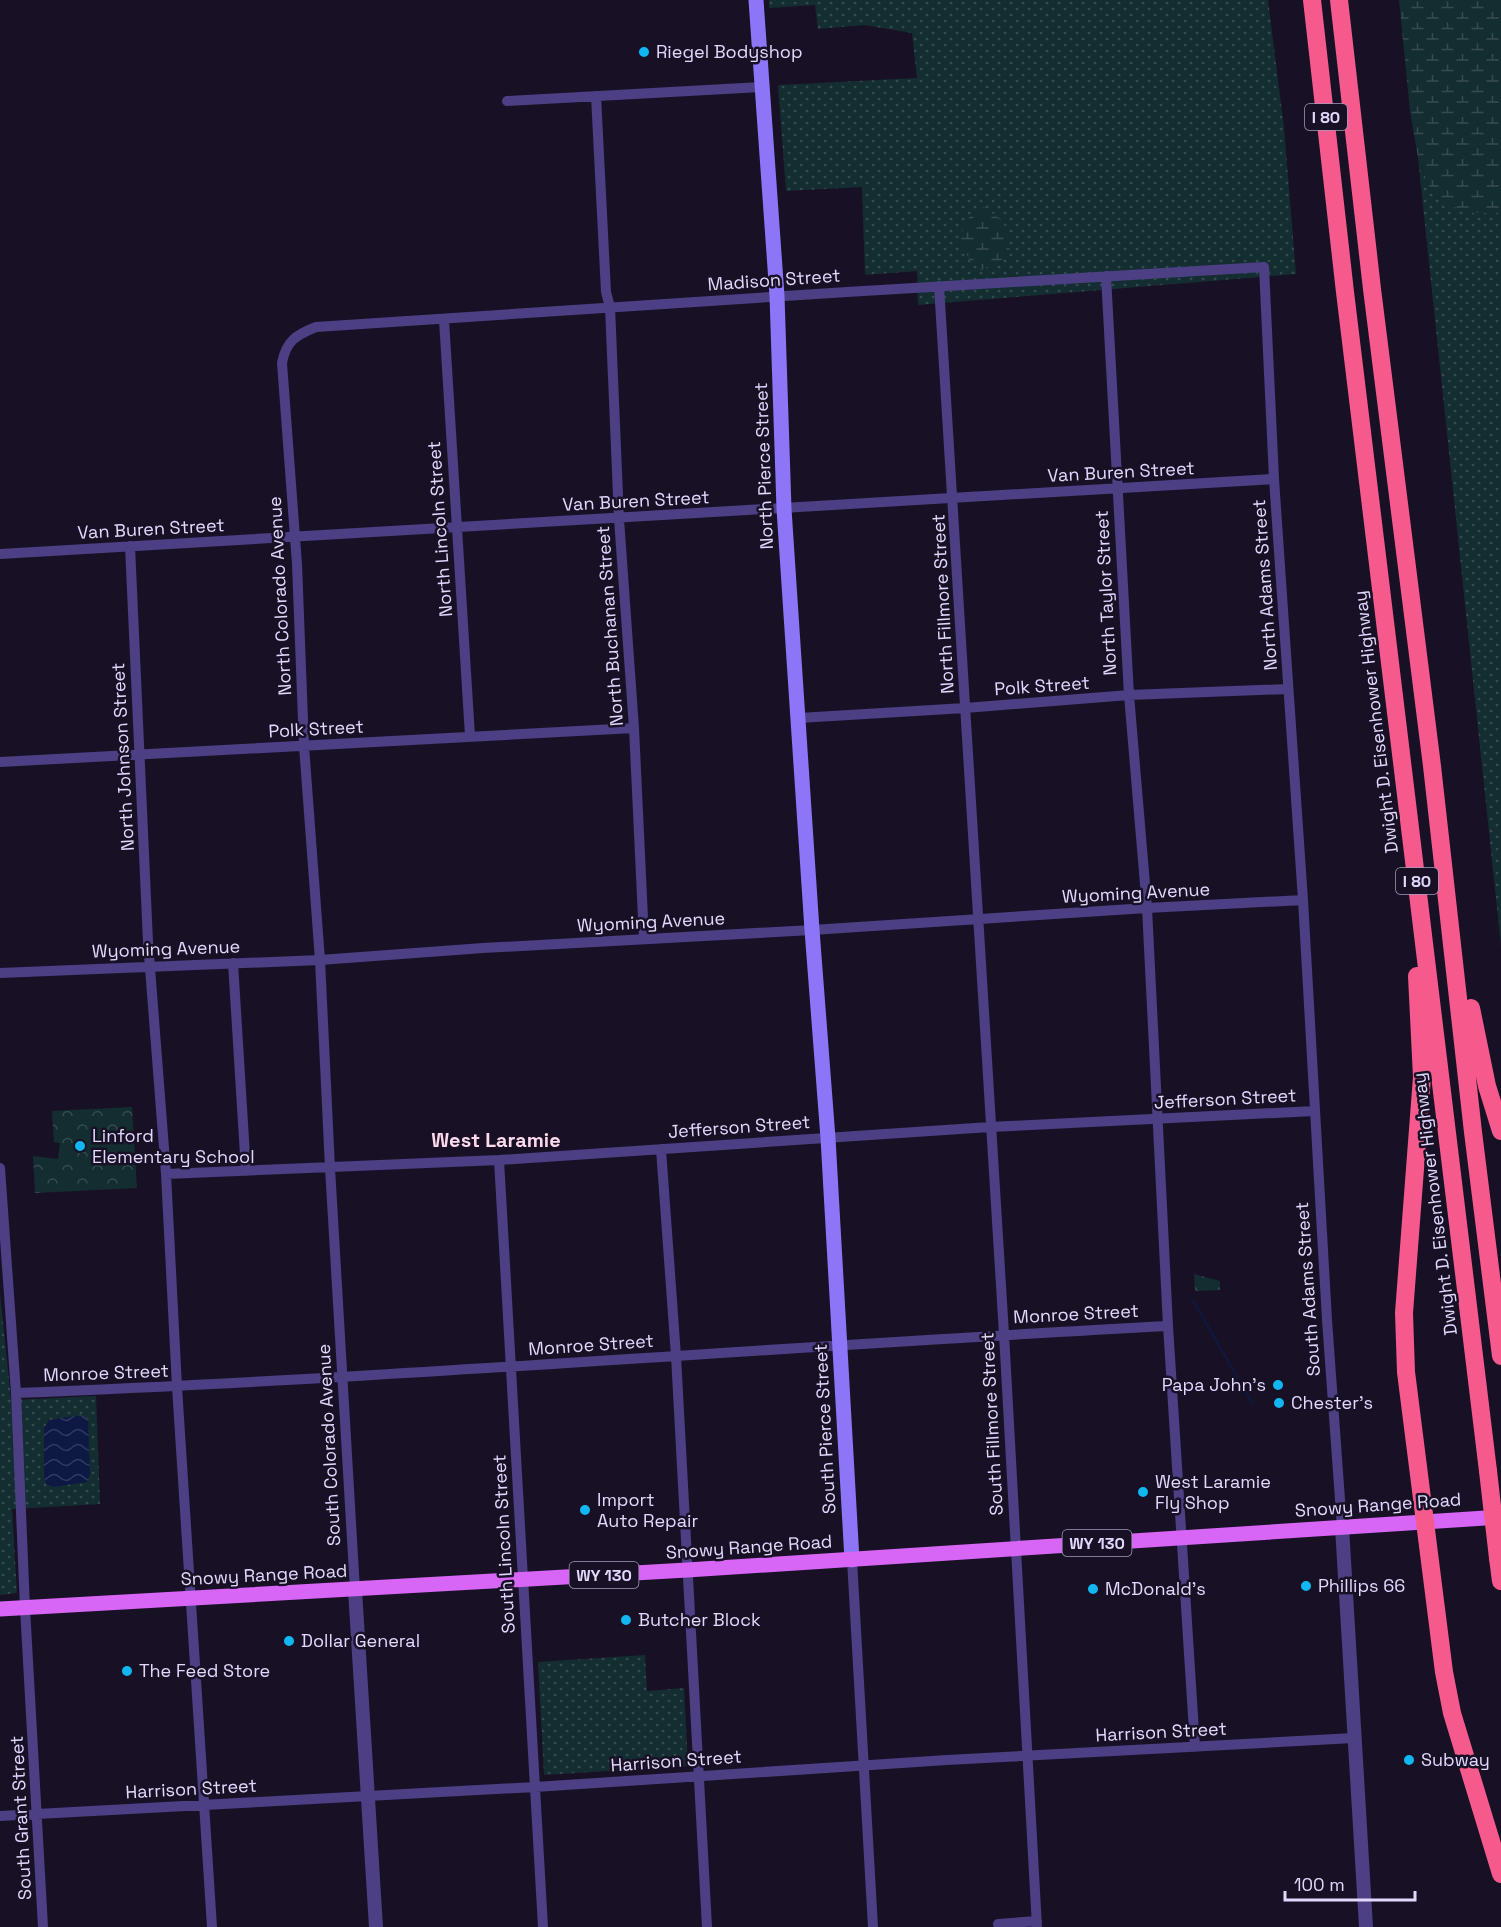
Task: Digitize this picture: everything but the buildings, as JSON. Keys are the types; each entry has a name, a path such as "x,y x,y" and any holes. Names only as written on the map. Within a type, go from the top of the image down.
{"highway":[{"name":"Dwight D. Eisenhower Highway","path":"1312,0 1345,292 1501,1581"},
{"name":"I 80","path":"1339,0 1501,1356"},
{"path":"1432,766 1475,1030 1487,1086 1501,1131"},
{"path":"1410,818 1422,1077 1404,1313 1406,1372 1444,1672 1452,1713 1501,1874"}],"main road":[{"name":"North Pierce Street","path":"756,0 777,296 784,508 812,930"},
{"name":"South Pierce Street","path":"812,930 828,1138 852,1560"},
{"name":"Snowy Range Road","path":"0,1609 852,1560 1501,1517"}],"street":[{"path":"507,101 761,87"},
{"name":"North Buchanan Street","path":"596,96 645,939"},
{"name":"Madison Street","path":"290,340 316,327 777,296 1264,267"},
{"name":"North Adams Street","path":"1264,267 1274,479 1303,900"},
{"name":"North Taylor Street","path":"1106,276 1129,696 1148,908 1168,1326 1195,1747"},
{"name":"North Fillmore Street","path":"939,286 978,919"},
{"name":"North Lincoln Street","path":"444,320 470,736"},
{"name":"North Colorado Avenue","path":"290,340 282,363 295,537 304,746 320,960"},
{"name":"Van Buren Street","path":"0,554 1274,479"},
{"name":"North Johnson Street","path":"130,546 150,966 166,1174 177,1387 212,1927"},
{"name":"Polk Street","path":"799,718 1129,696 1288,689"},
{"name":"Polk Street","path":"0,762 634,728"},
{"name":"Wyoming Avenue","path":"0,973 320,960 483,948 1303,900"},
{"name":"South Adams Street","path":"1303,900 1366,1927"},
{"name":"South Fillmore Street","path":"978,919 1029,1756 1037,1924"},
{"name":"South Colorado Avenue","path":"320,960 330,1168 376,1927"},
{"path":"233,963 246,1171"},
{"name":"Jefferson Street","path":"166,1174 499,1160 990,1127 1315,1111"},
{"path":"661,1149 676,1356 707,1927"},
{"name":"South Lincoln Street","path":"499,1160 543,1927"},
{"name":"South Grant Street","path":"0,1168 16,1393 25,1608 43,1927"},
{"name":"Monroe Street","path":"16,1393 344,1378 1004,1334 1168,1326"},
{"name":"South Pierce Street","path":"852,1560 873,1927"},
{"name":"Harrison Street","path":"0,1816 536,1788 699,1775 1354,1738"},
{"path":"998,1924 1037,1924"}],"green space":[{"path":"769,0 1268,0 1284,128 1296,274 918,305 917,271 865,275 862,187 786,191 778,85 917,78 912,33 864,25 818,29 815,5 769,8"},
{"path":"1399,0 1501,0 1501,213 1474,213 1450,206 1429,186 1418,158 1410,111"},
{"path":"1418,158 1429,186 1474,213 1501,213 1501,946"},
{"path":"984,207 1001,221 1007,230 1010,252 999,262 981,270 969,259 960,239 968,220"},
{"path":"132,1107 137,1188 35,1193 33,1156 58,1159 60,1143 54,1142 52,1111"},
{"path":"1194,1274 1220,1281 1220,1290 1195,1291"},
{"path":"0,1293 11,1400 96,1396 100,1504 12,1509 17,1593 0,1595"},
{"path":"645,1655 647,1691 684,1688 688,1766 544,1775 538,1662"}],"water":[{"path":"81,1415 88,1419 90,1474 87,1482 53,1487 46,1484 44,1428 49,1420"}],"waterway":[{"path":"1193,1300 1253,1405"}],"place":[{"name":"Riegel Bodyshop","path":"644,52"},
{"name":"Linford Elementary School","path":"80,1146"},
{"name":"Papa John's","path":"1278,1385"},
{"name":"Chester's","path":"1279,1403"},
{"name":"West Laramie Fly Shop","path":"1143,1492"},
{"name":"Import Auto Repair","path":"585,1510"},
{"name":"Phillips 66","path":"1306,1586"},
{"name":"McDonald's","path":"1093,1589"},
{"name":"Butcher Block","path":"626,1620"},
{"name":"Dollar General","path":"289,1641"},
{"name":"The Feed Store","path":"127,1671"},
{"name":"Subway","path":"1409,1760"}],"district":[{"name":"West Laramie","path":"496,1140"}]}
